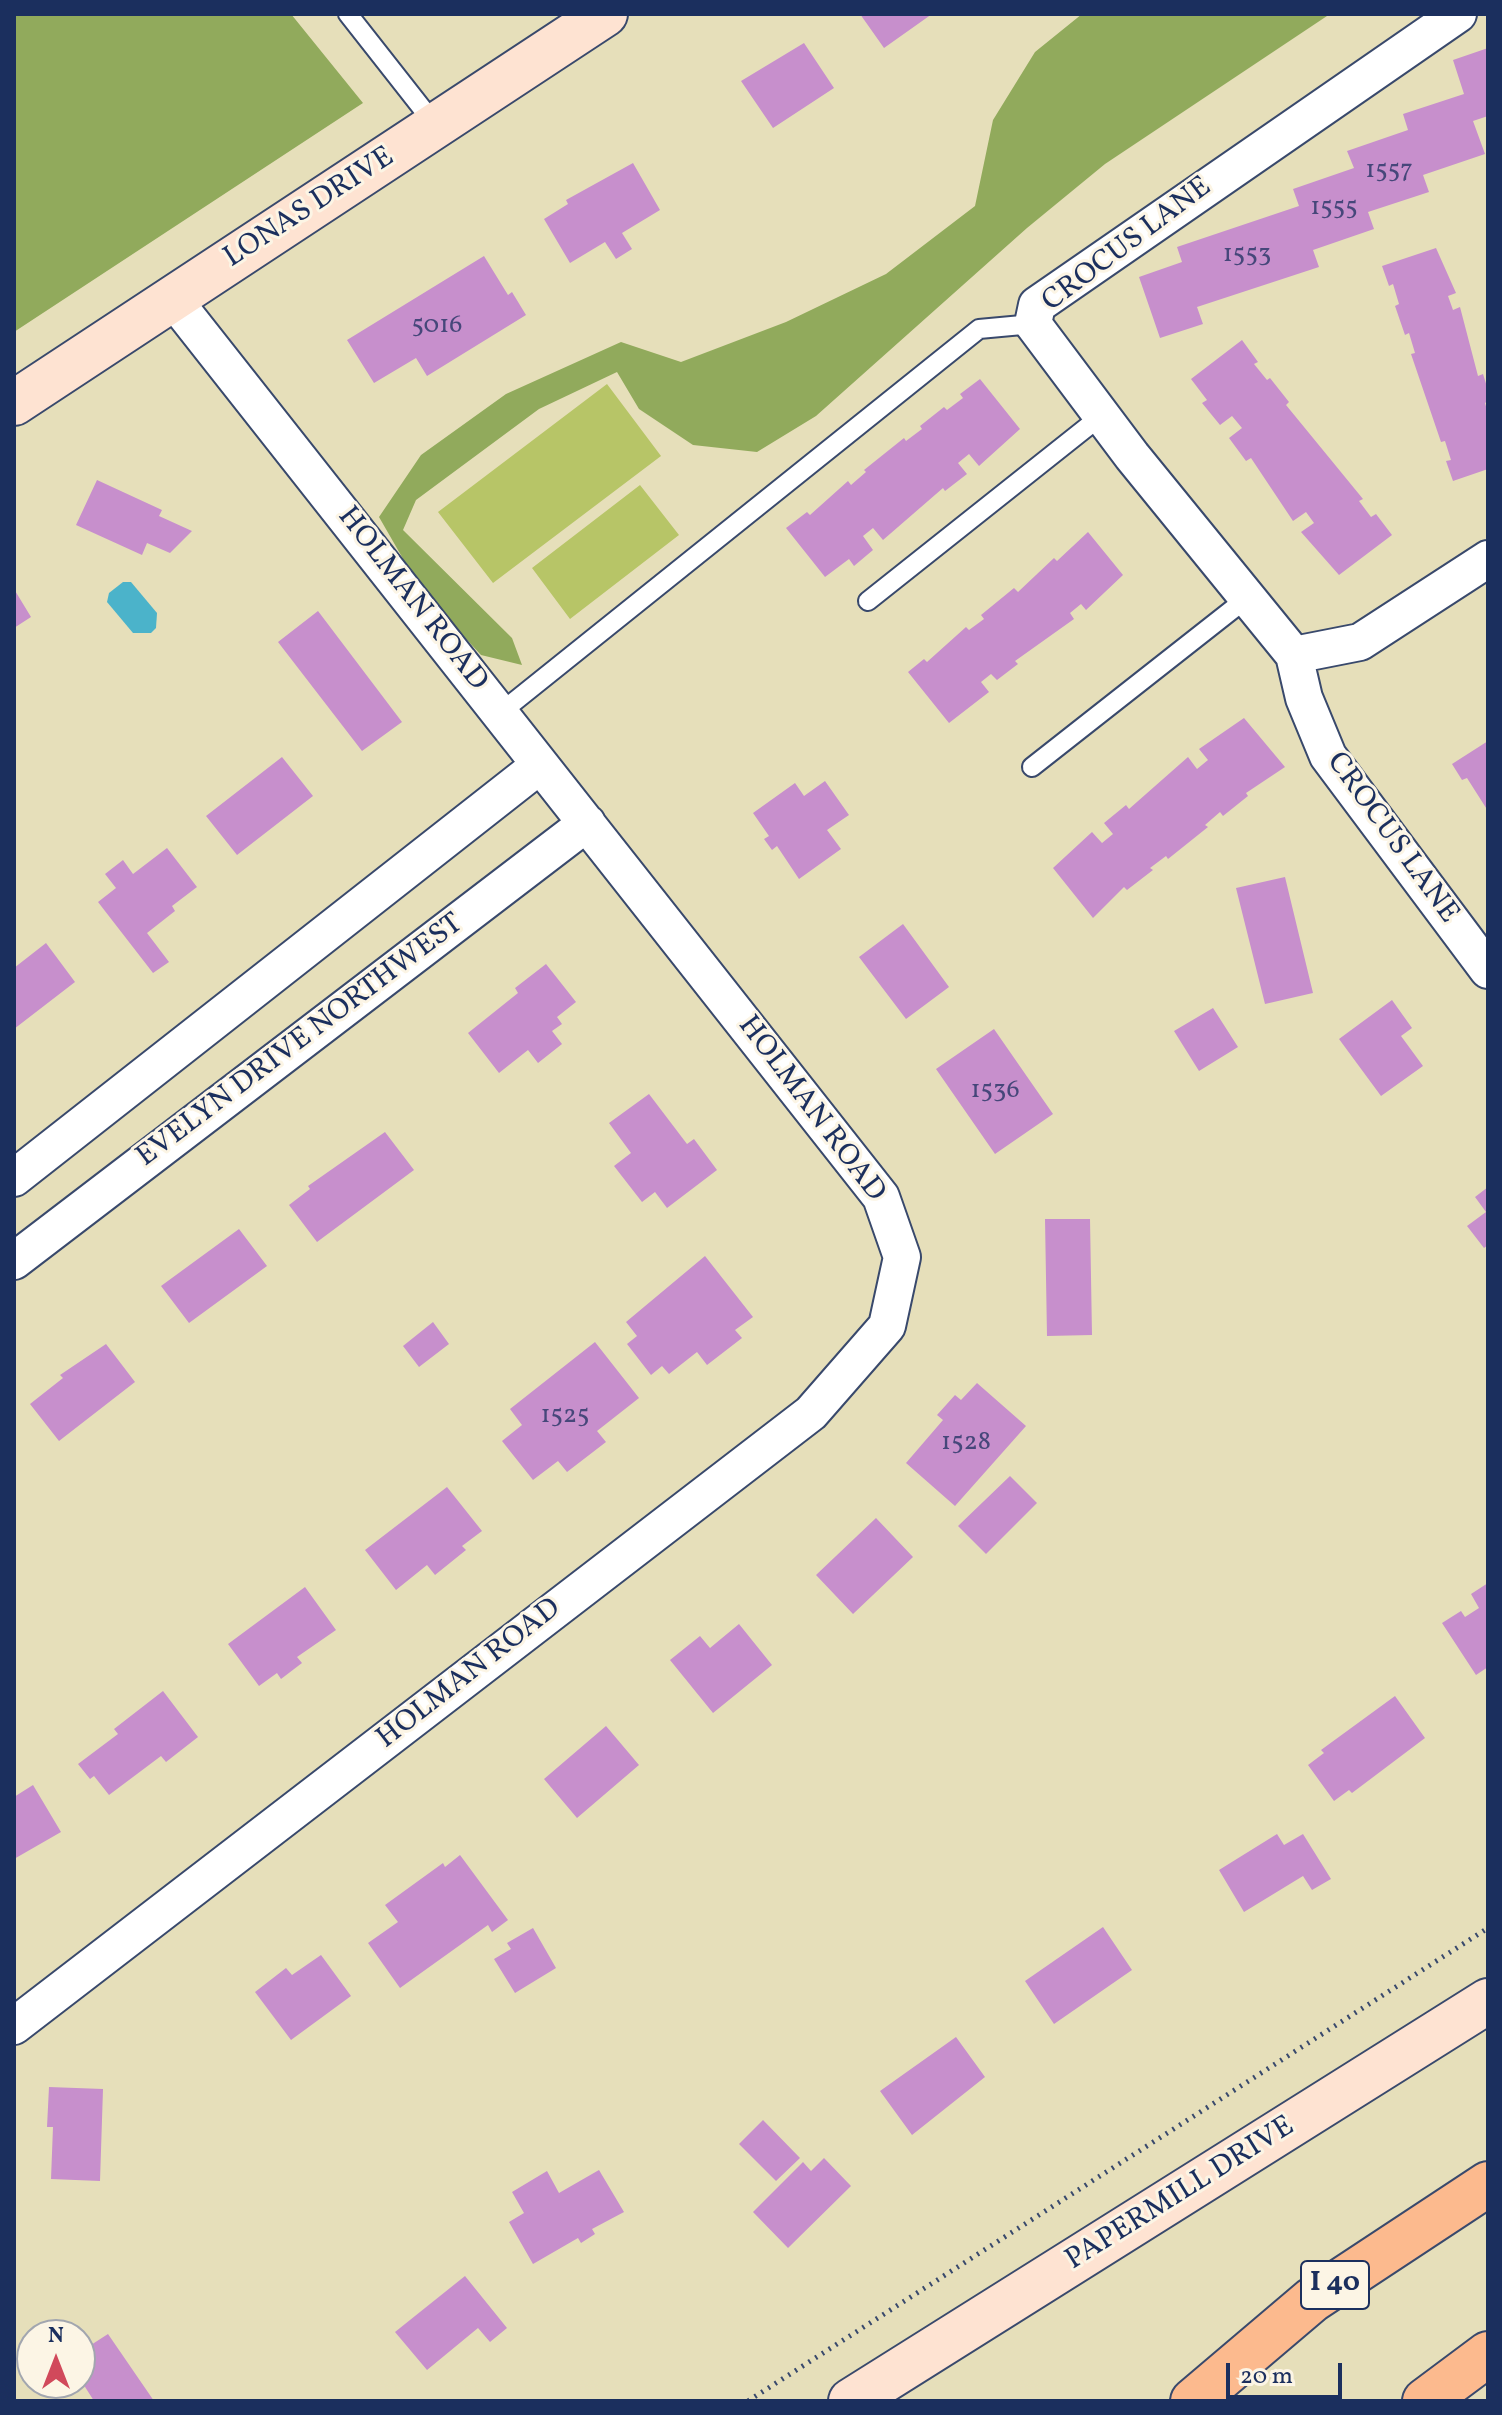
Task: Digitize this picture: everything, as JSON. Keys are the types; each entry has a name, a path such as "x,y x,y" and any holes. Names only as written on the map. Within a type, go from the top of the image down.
{"highway":[{"name":"I 40","path":"1193,2401 1312,2300 1488,2184"},
{"path":"1425,2401 1488,2354"}],"main road":[{"name":"LONAS DRIVE","path":"14,403 605,14"},
{"name":"PAPERMILL DRIVE","path":"861,2397 1488,2001"}],"street":[{"name":"CROCUS LANE","path":"1458,14 1037,305 1033,324 1101,416 1294,655 1304,698 1328,756 1488,970"},
{"name":"HOLMAN ROAD","path":"14,2026 811,1413 887,1326 902,1257 881,1197 173,299"},
{"path":"1294,655 1360,642 1488,559"},
{"path":"14,1178 540,765"},
{"name":"EVELYN DRIVE NORTHWEST","path":"14,1261 587,823"}],"lane":[{"path":"348,14 436,126"},
{"path":"500,713 979,329 1033,324"},
{"path":"868,601 1101,416"},
{"path":"1032,767 1247,598"}],"path":[{"path":"748,2401 1488,1928"}],"green space":[{"path":"14,14 291,14 363,103 14,332"},
{"path":"1082,14 1330,14 1105,164 1027,228 816,416 757,452 693,445 639,409 617,372 539,409 416,500 403,530 512,638 522,665 481,655 421,590 379,517 421,455 506,394 621,342 681,362 786,322 886,274 975,206 993,120 1035,52"},
{"path":"607,384 661,456 493,583 438,512"},
{"path":"640,485 679,535 570,619 532,568"}],"water":[{"path":"123,582 131,582 157,613 156,628 151,633 133,633 107,602 109,593"}],"building":[{"path":"860,14 932,14 884,48"},
{"path":"804,43 834,88 773,128 741,81"},
{"path":"1488,48 1488,116 1473,121 1485,154 1423,175 1429,192 1368,212 1374,229 1313,250 1319,267 1197,307 1203,324 1160,338 1139,277 1182,262 1177,247 1299,206 1293,189 1354,168 1347,151 1408,130 1403,114 1464,94 1453,60"},
{"path":"633,163 660,210 622,233 632,249 616,259 605,242 570,263 544,219 568,204 566,200"},
{"path":"1436,248 1456,293 1448,296 1453,310 1460,307 1478,376 1483,374 1488,390 1488,401 1485,403 1488,413 1488,469 1453,481 1446,461 1451,460 1445,441 1441,442 1411,354 1415,353 1409,333 1405,335 1395,306 1399,304 1393,284 1389,286 1382,266"},
{"path":"484,256 508,295 512,292 526,315 427,376 416,358 374,383 347,340"},
{"path":"1242,340 1258,362 1254,364 1289,402 1286,405 1363,499 1359,501 1371,517 1376,514 1392,535 1339,575 1301,532 1314,523 1306,512 1293,521 1251,458 1246,461 1229,438 1242,428 1232,416 1220,425 1202,403 1207,400 1191,379"},
{"path":"980,379 1020,429 979,466 969,454 958,463 967,474 945,491 943,488 883,540 873,528 863,536 873,550 854,566 849,559 825,577 786,528 807,512 810,515 848,481 851,485 866,472 864,470 904,438 906,441 944,407 947,410 963,398 960,394"},
{"path":"97,480 162,510 159,516 192,531 170,553 147,543 142,555 76,525"},
{"path":"1088,532 1123,575 1086,610 1081,604 1070,613 1074,619 1015,661 1018,664 997,680 991,674 981,682 989,692 949,723 908,672 924,659 927,662 966,627 969,630 984,619 981,615 1014,588 1018,592"},
{"path":"14,589 31,617 14,628"},
{"path":"318,611 402,722 362,751 278,642"},
{"path":"1244,718 1285,767 1246,793 1248,796 1223,816 1220,812 1205,825 1208,827 1168,859 1166,856 1150,868 1153,870 1127,890 1124,887 1093,918 1053,868 1092,832 1102,843 1113,834 1104,823 1126,805 1129,809 1188,757 1197,769 1208,760 1199,749"},
{"path":"1488,741 1488,811 1467,778 1462,780 1452,764"},
{"path":"282,757 313,796 237,855 206,816"},
{"path":"825,781 849,815 827,830 841,849 799,879 777,846 772,850 764,839 769,836 753,813 795,783 804,796"},
{"path":"167,848 197,887 172,906 175,911 147,933 169,962 153,973 98,902 116,888 105,874 123,860 133,874"},
{"path":"1285,877 1313,993 1265,1004 1236,888"},
{"path":"903,924 949,987 906,1019 859,957"},
{"path":"46,943 75,982 14,1029 14,968"},
{"path":"546,964 576,1002 557,1017 562,1024 552,1031 562,1044 538,1063 528,1050 499,1073 468,1033 518,993 515,988"},
{"path":"1392,1000 1412,1028 1401,1036 1423,1066 1381,1096 1339,1039"},
{"path":"1213,1008 1238,1047 1199,1071 1174,1031"},
{"path":"994,1029 1053,1114 995,1154 936,1069"},
{"path":"649,1094 687,1144 694,1139 717,1170 667,1208 655,1192 642,1202 614,1166 631,1153 609,1123"},
{"path":"385,1132 414,1170 317,1242 289,1205 310,1189 308,1186"},
{"path":"1488,1187 1488,1245 1484,1248 1467,1226 1486,1212 1475,1197"},
{"path":"1045,1219 1090,1219 1092,1335 1047,1336"},
{"path":"239,1229 267,1266 189,1323 161,1286"},
{"path":"705,1256 753,1317 735,1330 742,1338 707,1365 697,1352 669,1374 662,1366 651,1375 627,1344 637,1336 626,1322"},
{"path":"433,1322 449,1344 419,1367 403,1346"},
{"path":"595,1342 639,1398 597,1431 606,1442 567,1472 558,1461 533,1480 502,1441 522,1425 510,1409"},
{"path":"106,1344 135,1382 59,1441 30,1404 63,1378 60,1375"},
{"path":"977,1383 1026,1426 955,1506 906,1463 943,1420 937,1415 955,1395 961,1400"},
{"path":"1010,1476 1037,1503 986,1554 958,1526"},
{"path":"447,1487 482,1531 462,1546 466,1550 435,1575 427,1565 396,1590 365,1550"},
{"path":"876,1518 913,1557 853,1614 816,1575"},
{"path":"1488,1583 1488,1667 1476,1675 1442,1623 1461,1611 1465,1617 1479,1608 1471,1594"},
{"path":"305,1587 336,1630 297,1657 302,1663 281,1679 277,1673 259,1686 228,1644"},
{"path":"739,1624 772,1665 713,1713 670,1660 700,1636 710,1648"},
{"path":"163,1691 198,1737 166,1762 161,1756 109,1795 94,1776 90,1779 78,1764 118,1734 114,1729"},
{"path":"1395,1696 1425,1738 1352,1793 1349,1790 1334,1801 1308,1765 1324,1753 1321,1750"},
{"path":"606,1726 639,1765 577,1818 544,1779"},
{"path":"33,1785 61,1832 14,1859 14,1797"},
{"path":"1277,1834 1284,1845 1303,1834 1331,1879 1312,1890 1303,1876 1244,1912 1219,1870"},
{"path":"460,1855 508,1920 492,1932 488,1925 400,1988 368,1943 398,1922 385,1905 443,1863 445,1867"},
{"path":"1103,1927 1132,1970 1054,2024 1025,1981"},
{"path":"533,1928 556,1968 515,1993 494,1959 511,1949 507,1943"},
{"path":"321,1955 351,1996 291,2040 255,1992 286,1968 292,1975"},
{"path":"956,2037 985,2077 912,2135 880,2091"},
{"path":"49,2087 103,2089 100,2181 51,2179 53,2127 47,2127"},
{"path":"763,2120 800,2158 776,2181 739,2144"},
{"path":"824,2158 851,2186 788,2248 753,2212 803,2162 811,2171"},
{"path":"599,2170 624,2212 592,2229 595,2234 581,2243 578,2238 533,2264 509,2222 524,2213 512,2192 547,2171 559,2193"},
{"path":"465,2276 507,2328 490,2342 478,2328 427,2370 395,2332"},
{"path":"108,2334 154,2401 94,2401 96,2342"}]}
